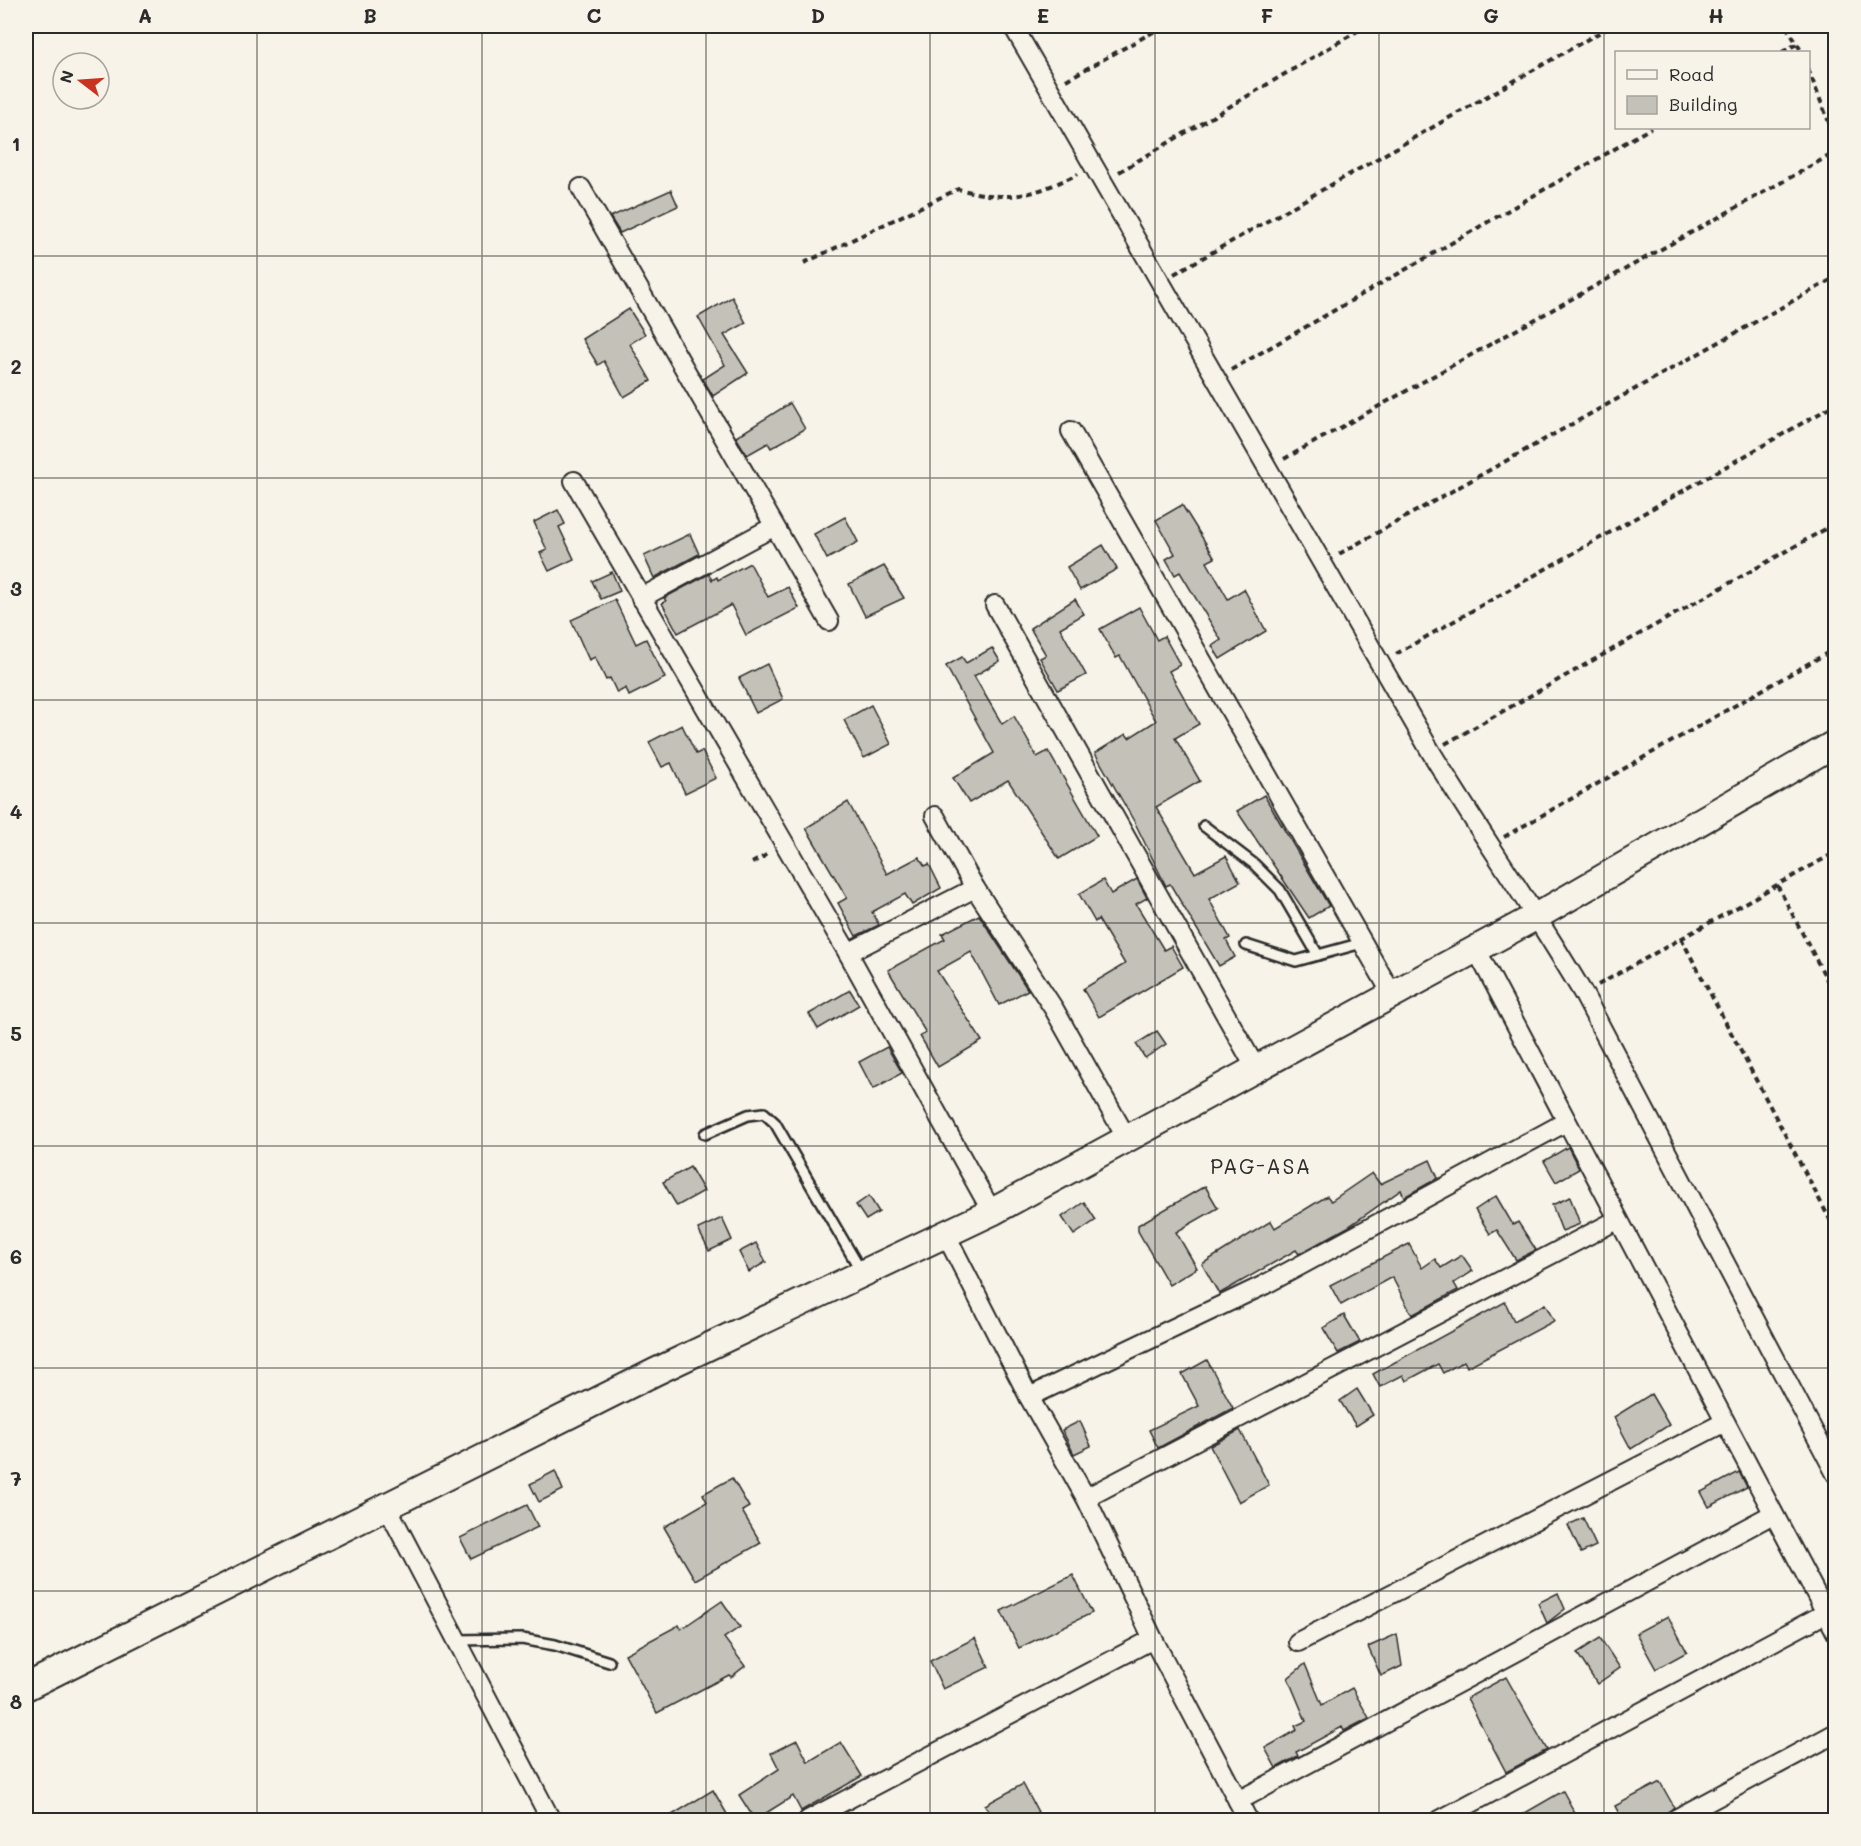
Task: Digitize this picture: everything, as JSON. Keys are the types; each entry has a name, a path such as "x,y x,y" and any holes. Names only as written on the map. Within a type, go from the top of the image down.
{"street":[{"path":"1013,26 1431,752 1488,846 1537,916 1583,993 1836,1474"},
{"path":"581,188 773,527 829,621"},
{"path":"1071,431 1392,994"},
{"path":"574,481 848,953 992,1212"},
{"path":"640,598 773,527"},
{"path":"995,605 1255,1067"},
{"path":"26,1687 655,1372 992,1212 1126,1137 1537,916 1836,743"},
{"path":"935,816 975,888 1054,1010 1126,1137"},
{"path":"848,953 975,888"},
{"path":"1476,949 1836,1632"},
{"path":"1029,1397 1264,1285 1566,1122"},
{"path":"1086,1498 1617,1220"},
{"path":"946,1235 1029,1397 1086,1498 1153,1639 1248,1821"},
{"path":"1298,1642 1725,1422"},
{"path":"386,1505 551,1821"},
{"path":"1238,1801 1773,1514"},
{"path":"1440,1821 1826,1613"},
{"path":"808,1821 1153,1639"},
{"path":"1674,1821 1836,1733"}],"lane":[{"path":"1204,826 1254,864 1280,890 1318,955"},
{"path":"1245,945 1296,961 1362,943"},
{"path":"705,1134 748,1115 764,1113 775,1123 863,1274"},
{"path":"457,1640 522,1639 555,1645 609,1662"}],"path":[{"path":"1049,89 1164,26"},
{"path":"804,262 958,189 986,195 1018,197 1098,174 1366,26"},
{"path":"1160,281 1611,26"},
{"path":"1786,26 1799,43 1802,51"},
{"path":"1784,51 1799,43"},
{"path":"1810,72 1836,140"},
{"path":"1216,378 1649,129"},
{"path":"1267,468 1836,152"},
{"path":"1323,564 1836,277"},
{"path":"1379,663 1836,404"},
{"path":"1431,752 1836,523"},
{"path":"1488,846 1836,648"},
{"path":"1583,993 1836,852"},
{"path":"1777,885 1836,997"},
{"path":"1681,938 1836,1231"}],"building":[{"path":"671,190 678,206 620,233 610,217"},
{"path":"732,297 746,323 724,335 748,373 713,396 703,379 725,365 698,317"},
{"path":"629,309 645,334 630,344 651,381 624,397 604,361 598,365 582,339"},
{"path":"790,403 805,429 771,448 768,443 747,455 736,437"},
{"path":"1182,505 1215,558 1207,562 1228,599 1244,589 1266,631 1220,659 1212,646 1221,640 1180,572 1175,575 1166,559 1175,554 1156,520"},
{"path":"558,510 565,524 559,527 574,559 549,571 540,553 547,550 534,522"},
{"path":"845,517 858,542 827,559 814,534"},
{"path":"690,534 699,554 654,578 644,556"},
{"path":"1103,545 1117,569 1080,590 1067,567"},
{"path":"750,563 768,597 788,587 799,608 746,635 731,605 678,633 662,603 666,601 664,598 709,574 712,580 717,577 718,580"},
{"path":"884,566 904,598 865,616 849,584"},
{"path":"612,572 620,591 601,599 592,581"},
{"path":"1075,599 1084,614 1060,628 1086,675 1058,690 1040,658 1046,655 1030,628"},
{"path":"615,600 636,644 646,639 665,678 629,696 626,688 617,693 610,678 606,680 595,657 589,660 571,620"},
{"path":"1139,607 1157,640 1164,636 1180,665 1169,671 1199,724 1175,738 1200,781 1156,807 1195,873 1226,856 1240,882 1209,899 1230,938 1226,940 1235,957 1219,966 1170,884 1166,886 1135,823 1095,753 1126,734 1129,738 1156,721 1120,656 1116,658 1100,629"},
{"path":"992,648 1000,661 974,676 1002,724 1014,716 1037,757 1048,751 1097,836 1059,859 1008,780 969,803 953,778 994,753 946,666 962,657 966,663"},
{"path":"767,664 783,699 756,713 739,678"},
{"path":"871,705 891,744 864,758 844,720"},
{"path":"682,725 696,754 702,751 716,778 685,793 671,763 662,767 649,742"},
{"path":"1264,795 1329,906 1309,918 1237,811"},
{"path":"848,802 887,874 919,857 925,866 929,864 941,888 912,905 905,894 872,912 879,925 856,936 838,903 847,898 806,828"},
{"path":"1137,879 1147,898 1136,904 1164,950 1171,946 1183,967 1099,1017 1083,989 1125,964 1098,919 1095,922 1079,894 1103,880 1111,894"},
{"path":"979,915 1028,990 999,1005 971,952 937,971 982,1041 938,1067 920,1036 926,1033 888,970 945,939 942,934"},
{"path":"850,990 859,1005 818,1029 809,1014"},
{"path":"1157,1031 1166,1044 1145,1058 1136,1044"},
{"path":"887,1047 902,1073 873,1089 859,1062"},
{"path":"1568,1147 1579,1169 1556,1182 1544,1161"},
{"path":"1430,1160 1438,1178 1404,1197 1401,1190 1348,1227 1299,1254 1296,1250 1219,1294 1202,1264 1271,1221 1275,1228 1327,1196 1331,1201 1372,1173 1380,1184"},
{"path":"690,1167 704,1191 677,1206 663,1182"},
{"path":"1205,1186 1218,1208 1176,1232 1197,1268 1169,1285 1138,1231 1138,1225"},
{"path":"869,1196 879,1212 866,1220 856,1205"},
{"path":"1496,1196 1513,1225 1518,1222 1536,1250 1516,1260 1497,1230 1490,1234 1475,1210"},
{"path":"1570,1197 1580,1224 1562,1231 1552,1205"},
{"path":"1084,1202 1096,1220 1074,1235 1062,1217"},
{"path":"722,1218 732,1240 709,1251 698,1229"},
{"path":"756,1243 766,1262 749,1272 739,1252"},
{"path":"1409,1244 1422,1268 1435,1259 1441,1268 1462,1255 1473,1271 1454,1283 1458,1290 1412,1315 1392,1277 1341,1305 1330,1285"},
{"path":"1505,1302 1514,1321 1545,1304 1554,1321 1467,1367 1464,1361 1443,1373 1438,1364 1406,1381 1403,1375 1380,1387 1373,1374"},
{"path":"1344,1315 1360,1342 1338,1353 1323,1328"},
{"path":"1207,1360 1233,1408 1158,1448 1149,1430 1199,1406 1182,1374"},
{"path":"1357,1389 1373,1415 1356,1426 1340,1401"},
{"path":"1651,1394 1669,1425 1631,1449 1614,1417"},
{"path":"1080,1421 1091,1446 1074,1454 1062,1430"},
{"path":"1240,1430 1269,1485 1239,1502 1210,1446"},
{"path":"555,1471 563,1490 539,1502 530,1484"},
{"path":"1739,1472 1747,1487 1709,1507 1701,1492"},
{"path":"732,1478 749,1507 742,1511 761,1543 695,1580 664,1527 707,1502 703,1494"},
{"path":"527,1505 538,1527 471,1559 460,1538"},
{"path":"1583,1518 1596,1546 1581,1553 1568,1525"},
{"path":"1073,1575 1092,1613 1019,1648 1001,1611"},
{"path":"1558,1593 1565,1609 1547,1623 1538,1603"},
{"path":"722,1601 740,1627 724,1638 745,1666 731,1677 729,1675 657,1713 625,1654 679,1625 681,1629"},
{"path":"1668,1616 1687,1652 1656,1669 1636,1633"},
{"path":"1397,1634 1402,1666 1381,1676 1368,1647"},
{"path":"975,1638 989,1667 943,1689 930,1661"},
{"path":"1600,1638 1620,1668 1597,1684 1577,1653"},
{"path":"1305,1664 1322,1705 1352,1688 1369,1718 1344,1731 1342,1727 1296,1752 1298,1756 1276,1768 1265,1748 1297,1730 1295,1726 1306,1721 1288,1678"},
{"path":"1506,1677 1547,1750 1506,1772 1467,1698"},
{"path":"797,1740 808,1762 841,1742 862,1776 801,1811 793,1796 755,1820 739,1795 779,1769 771,1753"},
{"path":"1660,1782 1674,1807 1658,1821 1623,1821 1615,1806"},
{"path":"1023,1784 1038,1812 1023,1821 994,1821 985,1805"},
{"path":"713,1790 727,1814 717,1821 662,1821"},
{"path":"1563,1791 1579,1821 1511,1821"}],"district":[{"name":"PAG-ASA","path":"1261,1165"}]}
